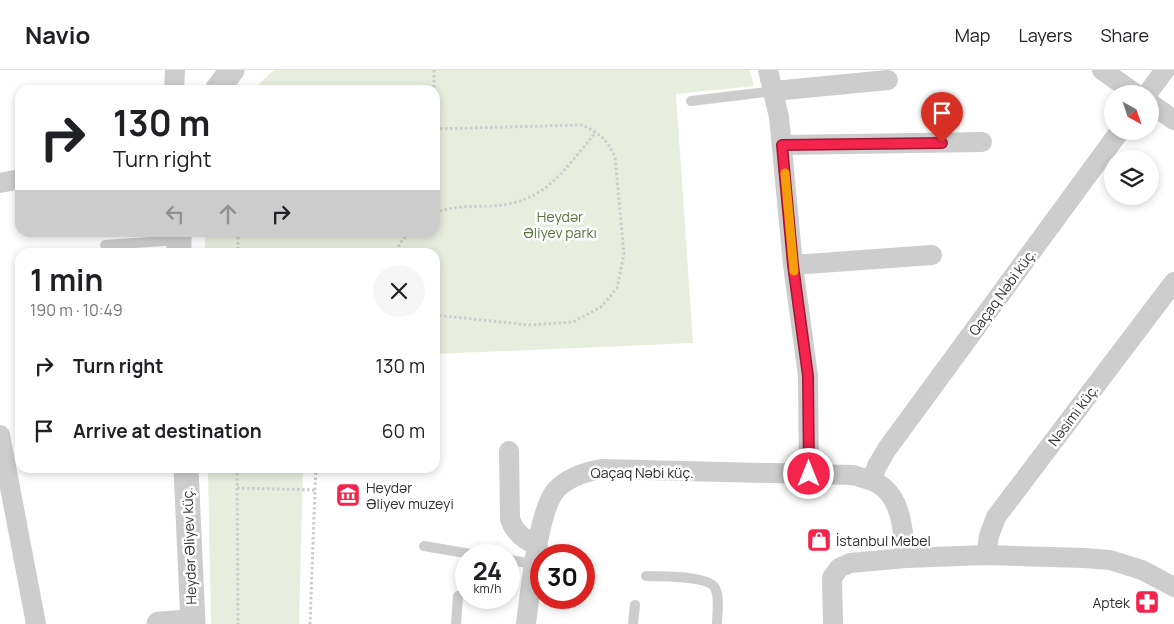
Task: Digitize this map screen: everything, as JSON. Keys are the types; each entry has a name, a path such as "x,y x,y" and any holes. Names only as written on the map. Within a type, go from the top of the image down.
{"street":[{"path":"174,85 175,70"},
{"path":"221,85 232,70"},
{"path":"768,70 774,91 782,145 793,265 808,376 809,474"},
{"path":"1102,70 1123,85"},
{"path":"1154,85 1165,70"},
{"path":"774,91 888,80"},
{"path":"1159,109 1174,120"},
{"name":"Qaçaq Nəbi küç.","path":"872,480 877,466 887,449 1113,140"},
{"path":"782,145 982,142"},
{"path":"0,183 15,180"},
{"path":"793,265 932,255"},
{"name":"Nəsimi küç.","path":"986,555 988,536 996,517 1174,282"},
{"path":"0,435 36,624"},
{"path":"509,451 510,519 513,528 530,549"},
{"name":"Qaçaq Nəbi küç.","path":"538,544 545,507 556,490 568,480 584,472 601,469 852,475 872,480 885,488 894,501 901,522 906,558"},
{"name":"Heydər Əliyev küç.","path":"186,473 192,623"},
{"path":"832,624 832,578 839,568 850,563 906,558 986,555 1084,558 1110,560 1142,570 1174,587"},
{"name":"Qaçaq Nəbi küç.","path":"526,624 530,597"},
{"path":"159,624 192,623"}],"lane":[{"path":"692,101 774,91"},
{"path":"105,245 179,242"},
{"path":"424,546 455,551"},
{"path":"646,576 704,580 714,586 716,592 717,624"},
{"path":"633,624 635,605"},
{"path":"456,624 457,609"}],"path":[{"path":"434,70 434,85"},
{"path":"440,129 582,125 596,132 609,143 615,157 624,254 617,288 601,306 573,322 529,325 440,316"},
{"path":"440,210 445,208 517,203 537,195 559,176 596,132"},
{"path":"399,248 405,237"},
{"path":"238,473 238,624"},
{"path":"310,624 316,473"},
{"path":"237,488 315,490"}],"green space":[{"name":"Heydər Əliyev parkı","path":"274,70 750,70 754,86 676,94 693,343 440,354 440,248 205,248 205,237 440,237 440,85 258,85"},
{"path":"208,473 303,473 299,624 211,624"}],"slow traffic":[{"path":"785,173 794,271"}],"place":[{"name":"Heydər Əliyev muzeyi","path":"348,495"},
{"name":"İstanbul Mebel","path":"819,540"},
{"name":"Aptek","path":"1147,602"}],"route":[{"path":"809,474 808,376 793,265 782,145 942,143"}]}
